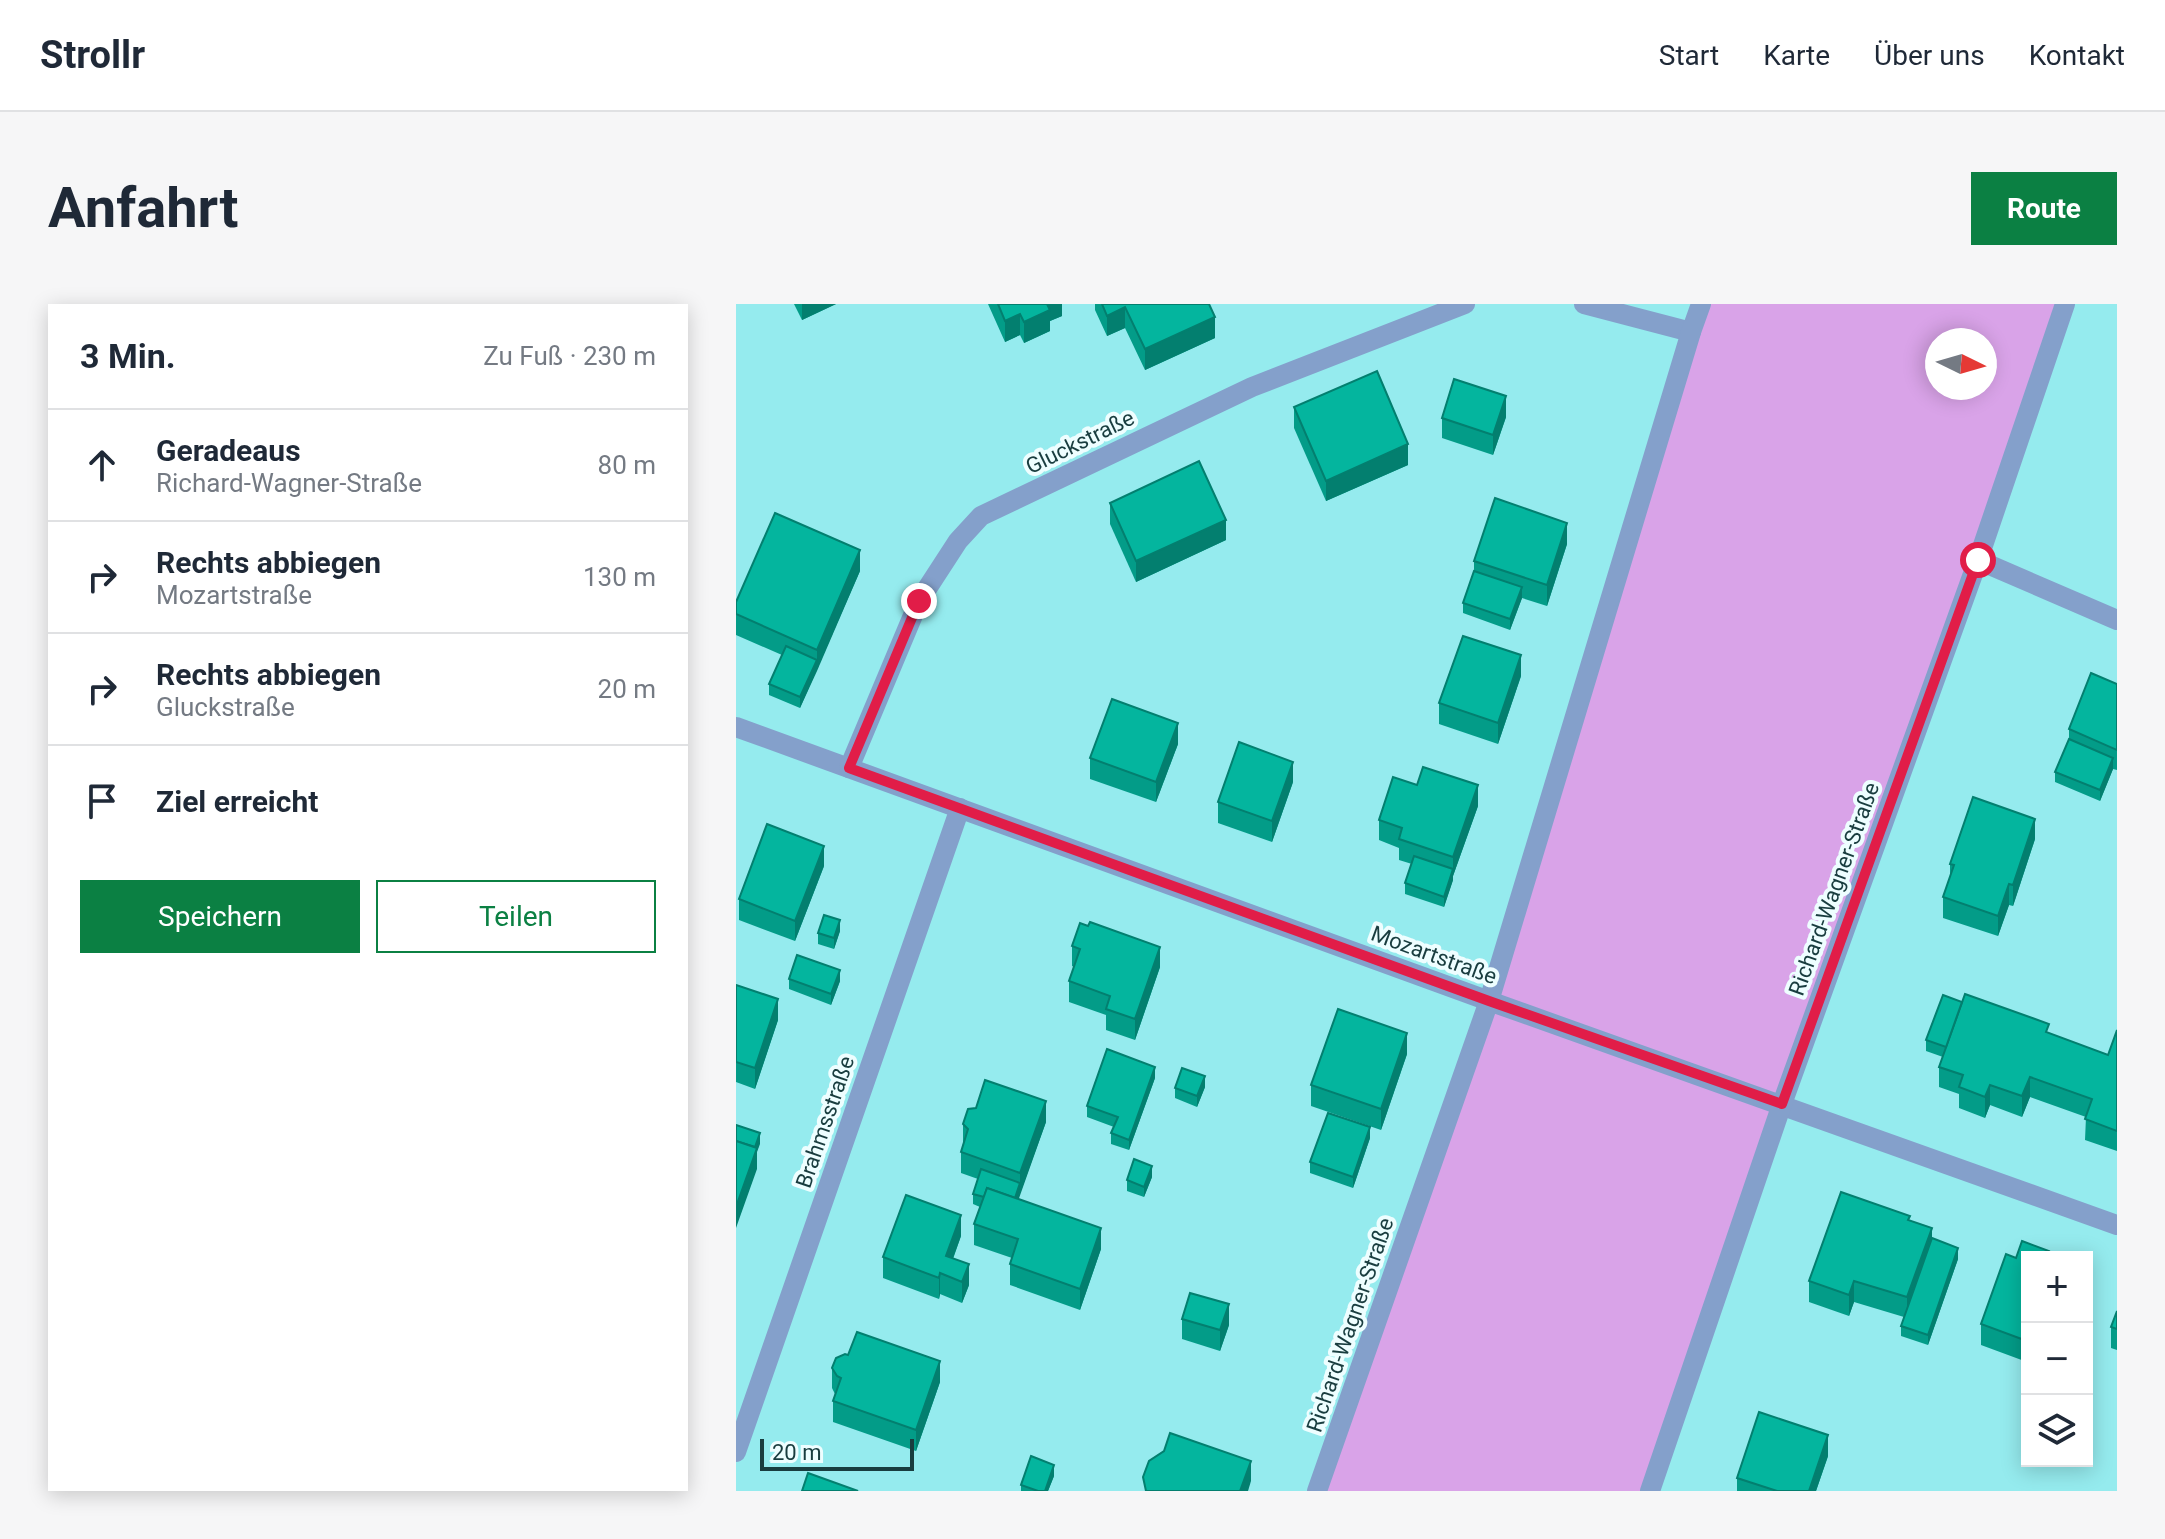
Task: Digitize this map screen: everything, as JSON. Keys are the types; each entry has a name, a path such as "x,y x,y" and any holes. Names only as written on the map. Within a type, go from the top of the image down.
{"street":[{"name":"Gluckstraße","path":"849,768 919,601 958,541 981,516 1252,387 1465,304"},
{"path":"1584,304 1691,332"},
{"name":"Richard-Wagner-Straße","path":"1317,1491 1489,1001 1701,304"},
{"name":"Richard-Wagner-Straße","path":"1650,1491 1782,1104 1978,560 2065,304"},
{"path":"1978,560 2117,620"},
{"name":"Mozartstraße","path":"736,727 2117,1225"},
{"name":"Brahmsstraße","path":"736,1452 960,808"}],"shaded area":[{"path":"1701,304 2065,304 1650,1491 1317,1491 1489,1001"}],"building":[{"path":"998,304 1047,304 1050,310 1024,322 1020,314 1005,321"},
{"path":"1102,304 1209,304 1215,317 1145,349 1125,307 1107,316"},
{"path":"1377,371 1408,444 1326,481 1294,407"},
{"path":"1454,379 1506,396 1493,435 1442,418"},
{"path":"1199,461 1226,520 1136,561 1110,503"},
{"path":"1495,498 1567,523 1547,585 1474,561"},
{"path":"775,513 860,550 817,650 736,614 736,602"},
{"path":"1474,571 1522,587 1510,619 1463,603"},
{"path":"1463,636 1521,655 1498,723 1439,703"},
{"path":"786,646 817,660 800,697 769,684"},
{"path":"2091,673 2117,684 2117,750 2069,729"},
{"path":"1112,699 1178,723 1156,782 1090,758"},
{"path":"2069,739 2113,758 2100,790 2055,772"},
{"path":"1239,742 1293,762 1272,821 1218,802"},
{"path":"1423,767 1478,785 1453,857 1399,839 1402,828 1379,820 1393,777 1417,785"},
{"path":"1973,797 2035,819 2013,885 2009,884 1998,916 1943,897 1954,865 1950,864"},
{"path":"767,824 824,846 795,921 739,899"},
{"path":"1414,856 1453,869 1444,897 1405,883"},
{"path":"824,915 840,920 834,938 818,933"},
{"path":"1090,922 1160,947 1135,1019 1106,1009 1110,996 1069,981 1080,949 1072,946 1080,923 1088,926"},
{"path":"797,955 840,970 831,994 789,979"},
{"path":"736,985 778,999 755,1068 736,1062"},
{"path":"1965,994 2049,1024 2046,1032 2108,1055 2117,1030 2117,1131 2085,1119 2092,1099 2030,1077 2022,1096 1990,1085 1985,1097 1959,1087 1963,1075 1939,1067"},
{"path":"1943,995 1962,1002 1946,1047 1926,1040"},
{"path":"1338,1009 1407,1033 1381,1109 1311,1085"},
{"path":"1107,1049 1155,1067 1129,1140 1111,1133 1118,1117 1087,1106"},
{"path":"1182,1068 1205,1076 1197,1096 1175,1088"},
{"path":"985,1080 1046,1101 1020,1173 961,1152 968,1129 963,1124 968,1109 976,1108"},
{"path":"1328,1113 1370,1127 1353,1177 1310,1162"},
{"path":"736,1125 760,1133 755,1147 736,1141"},
{"path":"736,1141 757,1148 736,1207"},
{"path":"1134,1159 1152,1166 1144,1187 1127,1180"},
{"path":"981,1169 1020,1183 1015,1198 987,1188 984,1197 973,1194"},
{"path":"987,1188 1101,1228 1080,1289 1010,1264 1018,1239 974,1224"},
{"path":"1841,1192 1910,1216 1908,1220 1932,1228 1907,1297 1854,1281 1849,1295 1809,1281"},
{"path":"906,1195 961,1215 946,1256 969,1264 962,1282 940,1273 939,1278 883,1257"},
{"path":"1932,1238 1958,1248 1928,1335 1901,1326"},
{"path":"2022,1241 2049,1251 2021,1251 2021,1339 1981,1324 2006,1254 2016,1258"},
{"path":"1190,1293 1229,1304 1220,1330 1182,1319"},
{"path":"2117,1311 2117,1329 2111,1327"},
{"path":"857,1332 940,1361 916,1430 833,1401 841,1378 832,1368 836,1358 848,1355"},
{"path":"1759,1412 1828,1435 1809,1491 1777,1491 1737,1478"},
{"path":"1170,1433 1251,1461 1240,1491 1146,1491 1143,1477 1149,1461 1164,1451"},
{"path":"1031,1456 1054,1465 1045,1491 1021,1485"},
{"path":"808,1473 858,1491 802,1491"}],"route":[{"path":"919,601 849,768 1782,1104 1978,560"}]}
